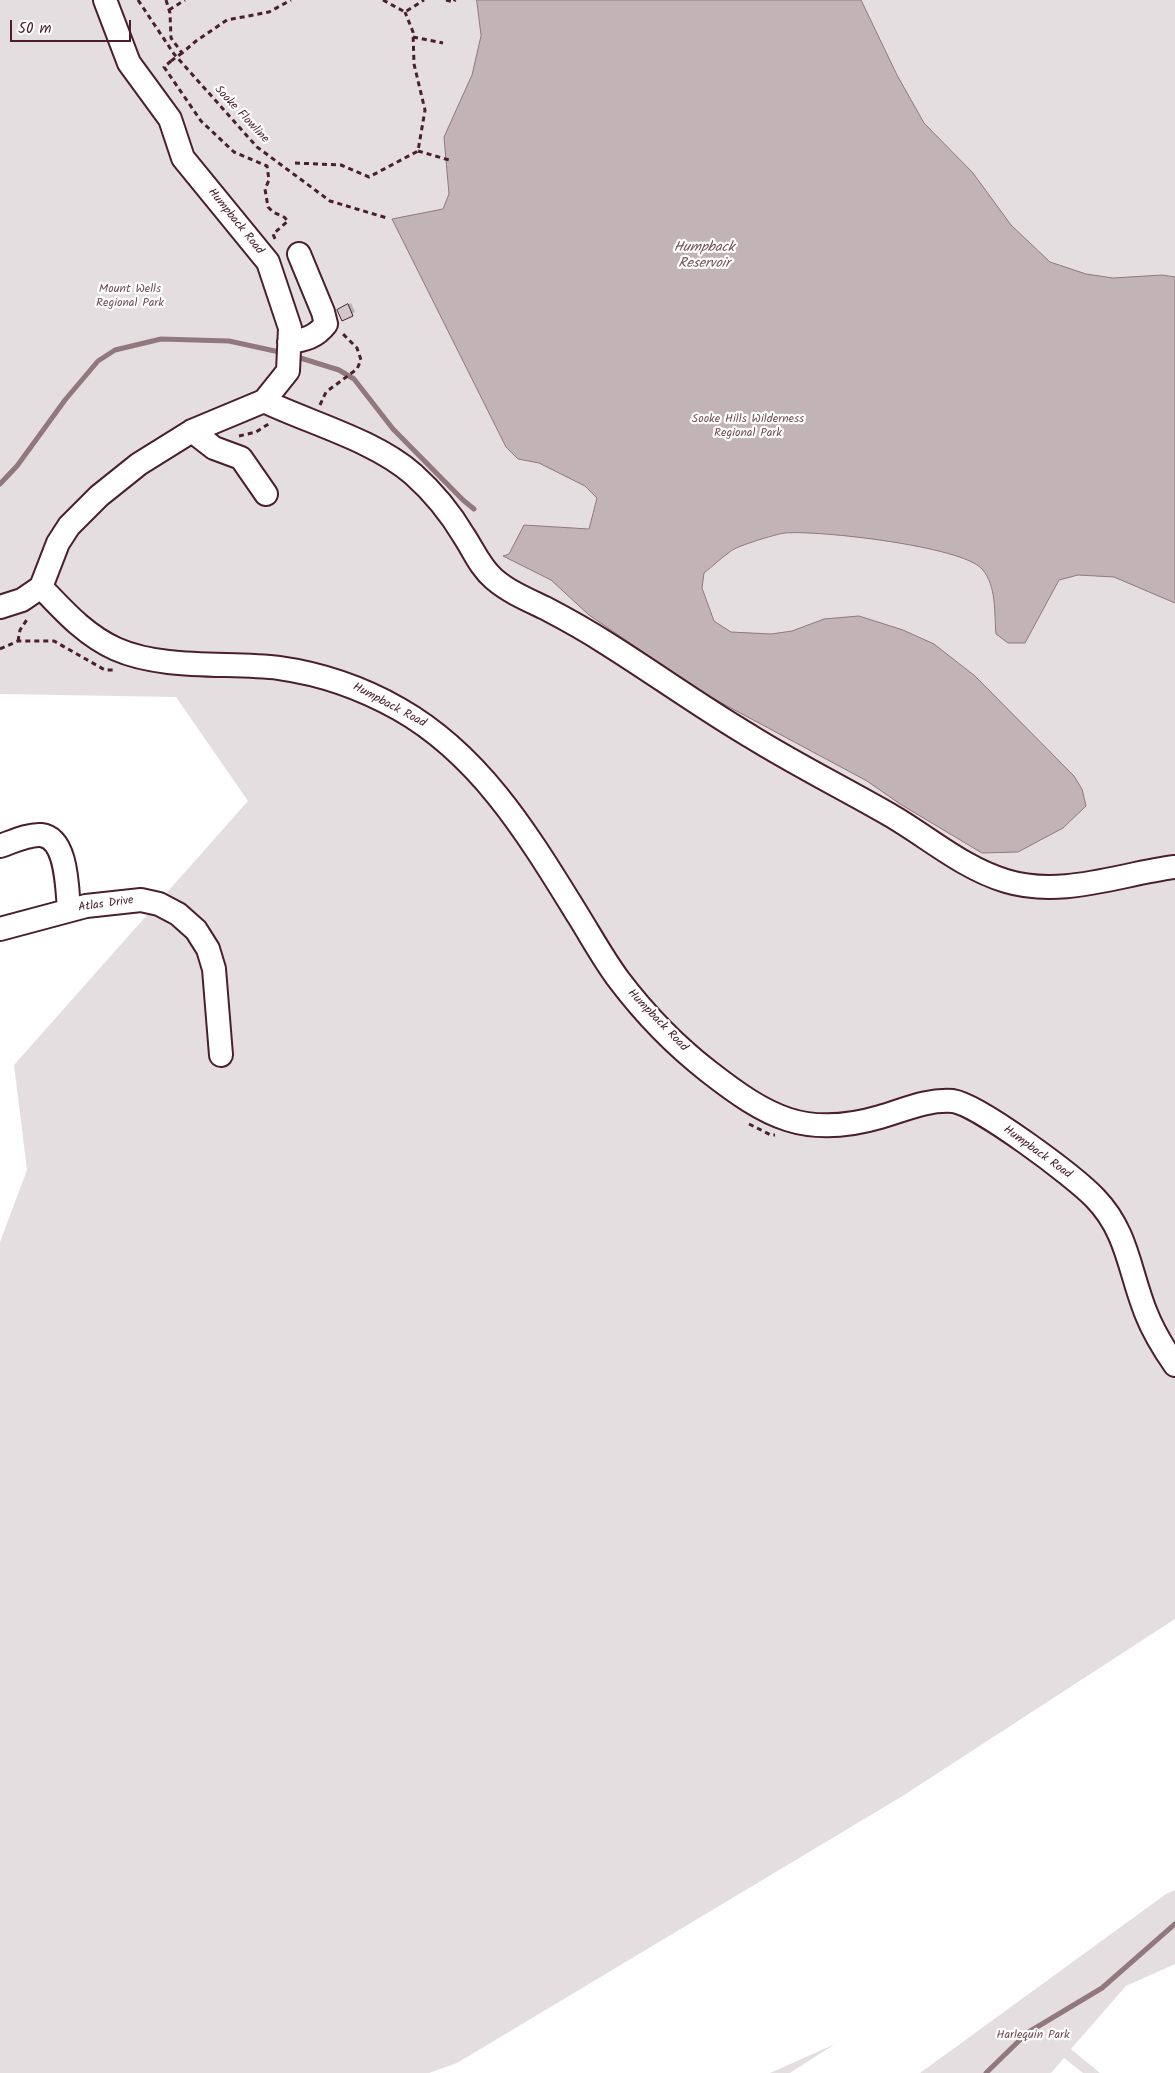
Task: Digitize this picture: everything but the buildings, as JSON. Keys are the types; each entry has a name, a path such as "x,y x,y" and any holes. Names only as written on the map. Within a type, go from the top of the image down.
{"street":[{"name":"Humpback Road","path":"105,0 129,63 170,119 183,158 268,262 290,328 288,371 264,401 192,431 139,464 99,496 69,526 58,543 41,587 77,624 98,640 122,652 185,663 278,668 319,675 355,687 426,725 453,747 481,774 531,840 617,978 640,1005 705,1068 742,1096 770,1113 786,1120 814,1126 856,1124 937,1100 958,1102 978,1111 1071,1177 1095,1198 1112,1219 1125,1244 1146,1313 1175,1365"},
{"path":"290,342 307,340 319,332 326,324 323,312 299,254"},
{"path":"264,401 296,416 315,421 392,459 413,474 441,504 464,535 478,562 494,579 518,594 574,623 799,766 891,816 946,851 979,869 1006,881 1038,887 1071,886 1175,866"},
{"path":"192,431 214,448 241,458 266,494"},
{"path":"0,606 22,600 41,587"},
{"path":"0,846 40,835 48,837 55,842 62,857 69,910"},
{"name":"Atlas Drive","path":"0,929 86,906 141,900 159,904 178,914 196,930 208,949 214,969 221,1055"}],"path":[{"name":"Sooke Flowline","path":"138,0 174,54 257,147 330,201 387,218"},
{"path":"166,0 169,10 171,38 182,53"},
{"path":"169,10 184,0"},
{"path":"291,0 269,12 227,20 196,41 164,67 201,121 234,152 267,166 269,180 265,189 268,207 288,221 273,234 276,244 284,251 299,254"},
{"path":"383,0 405,12 413,37 414,64 425,110 418,151"},
{"path":"405,12 418,1 424,0"},
{"path":"446,0 454,2 455,0"},
{"path":"413,37 443,43"},
{"path":"295,163 341,165 369,177 418,151 449,160"},
{"path":"315,421 322,397 357,369 361,360 357,348 335,325 326,324"},
{"path":"214,448 232,439 256,432 272,422"},
{"path":"0,649 18,641 54,641 105,670 125,671"},
{"path":"746,1122 771,1135 777,1135 786,1120"}],"green space":[{"path":"0,0 1175,0 1175,1619 901,1797 457,2063 429,2073 0,2073 0,1242 27,1170 14,1065 248,801 176,697 0,694"},
{"name":"Harlequin Park","path":"1175,1890 1175,1964 1126,1986 1071,2049 1100,2073 1083,2073 1064,2058 1051,2073 920,2073 1166,1894"},
{"path":"835,2044 790,2073 770,2073"}],"water":[{"name":"Humpback Reservoir","path":"477,0 861,0 897,75 924,123 973,173 1011,225 1050,262 1086,274 1113,278 1162,275 1175,277 1175,603 1114,577 1078,575 1059,580 1025,643 1008,643 996,634 995,609 987,576 982,569 969,561 947,553 888,541 856,537 785,533 757,540 735,549 704,573 702,588 714,621 731,632 771,634 792,631 824,619 859,616 903,630 934,644 975,676 1074,776 1082,789 1086,806 1063,828 1018,852 982,853 900,804 867,781 703,693 589,615 551,580 503,556 509,554 524,525 589,529 597,498 585,486 539,463 518,459 506,447 392,219 443,209 449,194 444,137 472,75 481,36"}],"waterway":[{"path":"0,484 17,466 65,400 98,361 115,350 161,339 229,341 284,353"},
{"path":"294,356 339,370 354,379 393,429 474,509"},
{"path":"986,2073 1027,2033 1102,1988 1175,1924"}],"park label":[{"name":"Mount Wells Regional Park","path":"130,297"},
{"name":"Sooke Hills Wilderness Regional Park","path":"748,427"}]}
